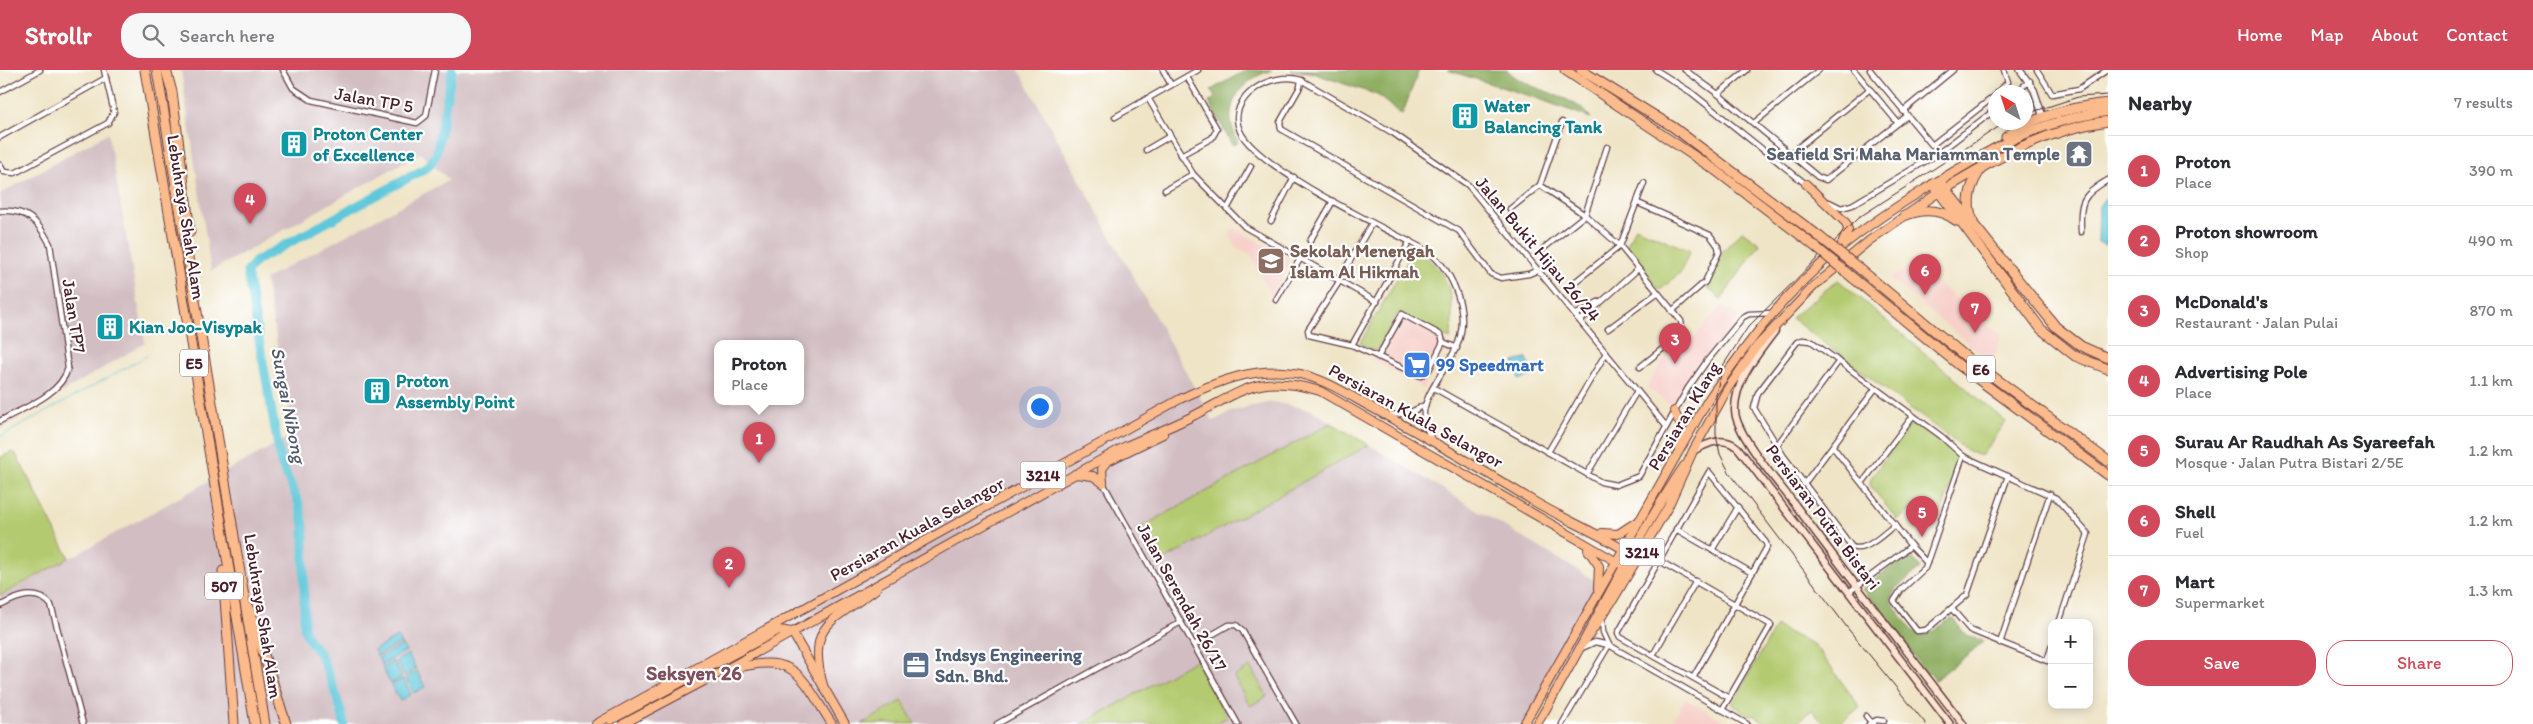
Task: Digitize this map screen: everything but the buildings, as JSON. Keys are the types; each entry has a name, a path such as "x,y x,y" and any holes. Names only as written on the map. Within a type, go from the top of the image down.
{"highway":[{"name":"Lebuhraya Shah Alam","path":"145,70 255,724"},
{"name":"Lebuhraya Shah Alam","path":"157,70 195,290 240,584 265,724"},
{"path":"166,70 172,92 188,204 195,290"},
{"name":"E6","path":"1565,70 1715,170 1812,244 1959,366 2108,475"},
{"name":"E6","path":"1581,70 1673,127 1820,237 1965,356 2108,461"},
{"path":"2108,103 2043,117 2021,126 1992,148 1936,182 1966,230 2022,306 2049,336 2084,361 2108,369"},
{"path":"1992,148 2043,126 2108,111"},
{"path":"1942,191 1986,164 2031,142 2068,130 2108,121"},
{"path":"2068,130 2108,127"},
{"path":"1978,231 1971,216 1969,196 1976,177 1986,164"},
{"path":"1942,191 1978,231 2056,327 2081,346 2108,358"},
{"path":"1904,216 1923,210 1933,211 1952,217 1966,230"},
{"name":"507","path":"220,524 234,724"},
{"name":"507","path":"240,584 286,724"}],"main road":[{"name":"Persiaran Klang","path":"1524,724 1597,594 1646,512 1678,451 1713,392 1741,352 1773,313 1839,248 1936,182"},
{"path":"1806,184 1846,222 1846,237 1839,248"},
{"name":"Persiaran Klang","path":"1583,645 1594,619 1624,566 1743,365 1784,315 1814,286 1904,216 1942,191"},
{"name":"Persiaran Putra Bistari","path":"1784,315 1748,369 1740,387 1736,400 1737,423 1752,448 1962,724"},
{"name":"Persiaran Kuala Selangor","path":"596,724 1180,399 1225,379 1253,373 1298,374 1319,380 1432,441 1537,503 1592,530 1631,554"},
{"name":"Persiaran Kuala Selangor","path":"622,724 723,671 1124,447 1191,417 1232,394 1252,386 1281,382 1320,391 1624,566"},
{"path":"1674,411 1681,426 1678,451"},
{"path":"1103,483 1102,469 1108,461 1155,439 1191,417"},
{"name":"Persiaran Putra Bistari","path":"1691,454 1719,440 1732,442 1738,448 1950,724"},
{"name":"Persiaran Klang","path":"1537,724 1668,507 1682,479 1691,454"},
{"path":"1074,474 1093,476 1103,483"},
{"path":"1592,530 1608,535 1618,534 1634,525 1646,512"},
{"path":"1584,544 1599,566 1597,594"},
{"path":"824,685 816,650 819,636 829,624 904,569"},
{"path":"602,724 624,715 779,630 792,632 845,724"},
{"path":"723,671 768,661 791,669 805,683 832,724"}],"street":[{"path":"0,92 40,70"},
{"path":"0,165 4,172 14,173 108,123 114,112 104,70"},
{"name":"Jalan TP 5","path":"283,70 293,88 310,100 417,123 426,116 435,70"},
{"path":"1163,70 1171,85"},
{"path":"1115,117 1198,70"},
{"path":"1656,70 1692,93 1834,206 1845,208 1936,155 1988,115"},
{"path":"1685,70 1718,94 1818,176 1826,180 1907,116"},
{"path":"1718,94 1747,70"},
{"path":"1754,123 1819,70"},
{"path":"1854,70 1898,124"},
{"path":"1870,70 1932,145 1988,101"},
{"path":"1874,75 1879,70"},
{"path":"1903,111 1953,70"},
{"path":"2004,70 2008,82 2005,85"},
{"path":"2020,70 2030,81 2043,117"},
{"path":"2037,70 2052,94 2079,89 2107,70"},
{"name":"Jalan Bukit Hijau 26/24","path":"1280,72 1295,74 1301,80 1393,133 1463,181 1666,426"},
{"path":"1181,156 1212,138 1217,129 1186,77"},
{"path":"0,137 106,78"},
{"path":"1261,78 1242,97 1237,111 1240,130 1254,149 1333,201 1372,223 1410,241 1438,259 1460,299 1461,325 1456,348 1425,404 1424,420 1432,441"},
{"path":"1301,80 1300,87 1280,122 1281,129 1459,231 1491,274 1501,278 1529,274 1538,270"},
{"path":"2025,85 2030,81"},
{"path":"1790,154 1870,89"},
{"path":"1148,98 1193,174 1245,227 1377,302"},
{"path":"1510,208 1540,184 1562,122"},
{"path":"1146,150 1170,136"},
{"path":"1544,248 1585,215 1607,147"},
{"path":"1227,209 1250,166"},
{"path":"1164,190 1193,174"},
{"path":"1271,222 1294,177"},
{"path":"2081,232 2080,209 2084,198 2090,191 2108,180"},
{"path":"1571,285 1620,246 1638,203 1644,183"},
{"path":"1540,184 1585,215 1620,246 1681,321 1680,332 1640,367"},
{"path":"1310,242 1333,201"},
{"path":"1638,203 1710,235 1718,246 1718,252 1705,282 1672,311"},
{"name":"Jalan TP7","path":"0,211 12,210 30,216 41,226 50,244 68,368 66,378 56,389 0,422"},
{"path":"1347,266 1372,223"},
{"path":"1352,345 1410,241"},
{"path":"1276,300 1300,259"},
{"path":"1580,321 1600,301 1638,269"},
{"path":"1339,282 1307,333 1352,345 1378,357 1421,376 1429,370 1443,342 1441,336 1402,314 1378,357"},
{"path":"1608,330 1657,292"},
{"path":"1575,315 1600,301"},
{"path":"1434,388 1602,482 1616,485 1639,476 1674,411 1707,361 1743,317 1749,314 1773,313"},
{"path":"1896,524 1867,546 1857,549 1852,547 1804,484 1754,408 1758,393 1797,342 1807,340 1840,361 1963,456 2056,498 2085,530 2088,539 2060,619"},
{"path":"1443,342 1456,348"},
{"path":"1548,452 1606,353"},
{"path":"1777,445 1840,361"},
{"path":"1804,484 1875,389"},
{"path":"1587,474 1637,391"},
{"path":"1385,415 1409,413 1425,404"},
{"path":"1863,482 1913,416"},
{"path":"1832,447 1863,482 1911,546 1928,563"},
{"path":"1963,456 1928,563 1922,572 1898,594 1894,603 1913,628 1920,632 1952,609 1967,595 2008,476"},
{"path":"1693,678 1767,547 1766,543 1709,472 1618,630 1620,636 1671,666 1729,698"},
{"name":"Jalan Serendah 26/17","path":"1103,483 1238,724"},
{"path":"2000,643 2050,494"},
{"path":"1712,550 1738,507"},
{"path":"1676,529 1752,573"},
{"path":"1849,592 1911,546"},
{"path":"1658,560 1771,625 1722,710"},
{"path":"1652,655 1696,581"},
{"path":"0,606 16,597 25,595 33,595 47,601 83,724"},
{"path":"1952,609 1970,630 2047,661 2048,658"},
{"path":"1602,618 1603,632 1609,645"},
{"path":"997,724 1180,622"},
{"path":"1194,645 1230,625 1236,625 1242,630 1296,724"},
{"path":"1583,645 1595,642 1609,645 1747,724"},
{"path":"1562,724 1609,645"},
{"path":"1665,676 1671,666"},
{"path":"1866,716 1871,723 1877,720 1884,721"}],"shaded area":[{"path":"181,70 1019,70 1213,421 1235,410 1272,402 1311,410 1607,588 1530,724 0,724 0,597 294,434 265,279 449,180 420,153 211,271"},
{"path":"108,133 145,343 0,429 0,194"},
{"name":"Sekolah Menengah Islam Al Hikmah","path":"1234,228 1288,259 1289,264 1272,297 1251,255 1238,248 1229,234"},
{"path":"1915,263 2001,336 1993,364 1890,278"},
{"path":"1722,305 1740,317 1703,361 1674,408 1647,387 1666,355 1686,347"},
{"path":"1397,315 1448,342 1423,389 1372,359"},
{"path":"1685,699 1729,724 1671,724"}],"green space":[{"path":"1246,70 1272,70 1251,80 1236,97 1231,120 1238,143 1232,145 1209,102 1215,98 1211,90"},
{"path":"1291,70 1419,70 1402,115 1377,95 1310,72"},
{"path":"1447,70 1507,70 1527,84 1573,103 1583,109 1591,118 1536,98"},
{"path":"1635,227 1690,251 1680,273 1660,290 1626,248"},
{"path":"1742,231 1760,244 1721,299 1705,286 1722,252"},
{"path":"1414,249 1436,267 1448,287 1452,311 1450,339 1399,312 1376,352 1360,343"},
{"path":"1838,280 2006,422 1981,456 1966,450 1791,318"},
{"path":"1331,423 1369,445 1157,564 1138,529"},
{"path":"1917,424 1960,456 1939,520 1922,502 1897,520 1870,485 1871,478 1909,426"},
{"path":"11,452 16,454 69,558 0,596 0,458"},
{"path":"1909,553 1921,568 1896,588 1890,600 1913,632 1927,635 1952,618 1966,635 1985,641 1935,680 1931,673 1927,674 1862,589"},
{"path":"1776,626 1815,646 1860,707 1839,724 1824,724 1812,710 1794,724 1769,724 1732,705"},
{"path":"1196,660 1228,717 1214,724 1082,724"},
{"path":"1250,667 1267,696 1250,706 1234,677"},
{"path":"902,701 915,724 862,724"}],"water":[{"path":"2108,194 2108,246 2098,242 2099,206"},
{"path":"1527,358 1532,376 1519,380 1514,362"},
{"path":"397,637 401,643 377,656 374,650"},
{"path":"402,645 406,651 382,665 378,658"},
{"path":"408,654 416,669 404,676 396,661"},
{"path":"393,661 402,677 391,684 382,668"},
{"path":"417,671 425,687 414,693 405,678"},
{"path":"403,679 411,694 400,701 391,685"}],"waterway":[{"name":"Sungai Nibong","path":"344,724 326,667 308,638 304,627 304,525 298,501 281,463 247,272 256,261 428,167 436,155 452,70"},
{"path":"0,437 147,356"}],"tram line":[{"path":"2033,112 2078,97 2108,95"},
{"path":"1926,724 1849,630 1729,472 1720,454 1716,435 1716,393 1724,364 1748,327 1858,218 1994,130"}],"place":[{"name":"Water Balancing Tank","path":"1465,116"},
{"name":"Proton Center of Excellence","path":"294,144"},
{"name":"Seafield Sri Maha Mariamman Temple","path":"2079,154"},
{"name":"Advertising Pole","path":"250,224"},
{"name":"Sekolah Menengah Islam Al Hikmah","path":"1271,261"},
{"name":"Shell","path":"1925,295"},
{"name":"Kian Joo-Visypak","path":"110,327"},
{"name":"Mart","path":"1975,333"},
{"name":"McDonald's","path":"1675,364"},
{"name":"99 Speedmart","path":"1417,365"},
{"name":"Proton Assembly Point","path":"377,391"},
{"name":"Proton","path":"759,463"},
{"name":"Surau Ar Raudhah As Syareefah","path":"1922,537"},
{"name":"Proton showroom","path":"729,588"},
{"name":"Indsys Engineering Sdn. Bhd.","path":"916,665"}],"district":[{"name":"Seksyen 26","path":"694,673"}]}
